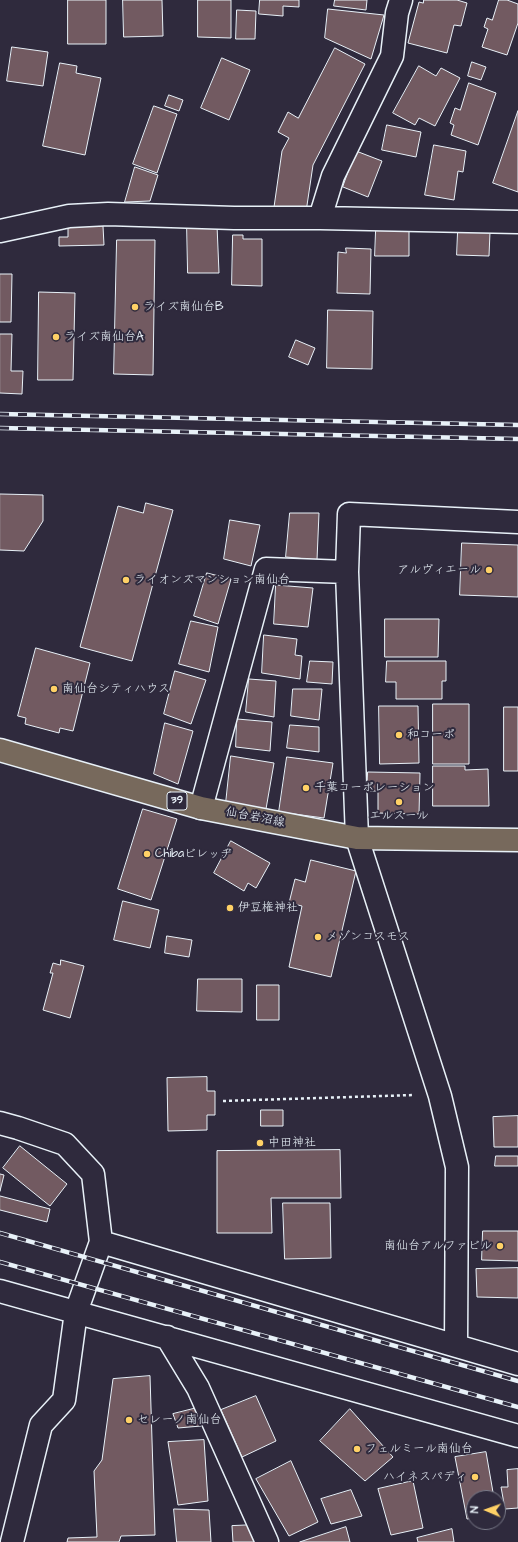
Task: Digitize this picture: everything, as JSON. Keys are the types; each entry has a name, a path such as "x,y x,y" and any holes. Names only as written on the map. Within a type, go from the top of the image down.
{"main road":[{"name":"仙台岩沼線","path":"0,750 88,777 201,808 357,838 518,840"}],"street":[{"path":"320,218 333,176 392,56 397,12 401,0"},
{"path":"0,231 69,216 108,214 234,218 320,218 518,222"},
{"path":"456,1345 457,1167 440,1096 357,838 347,572 349,514 518,522"},
{"path":"201,808 266,568 347,572"},
{"path":"0,1123 65,1144 93,1174 101,1242 76,1312 64,1400 41,1425 12,1542"},
{"path":"101,1242 518,1364"},
{"path":"0,1291 518,1436"},
{"path":"167,1337 198,1388 267,1542"}],"path":[{"path":"223,1101 420,1095 440,1096"}],"building":[{"path":"68,0 106,0 106,44 68,44"},
{"path":"123,0 162,0 163,36 124,37"},
{"path":"198,0 231,0 231,38 198,37"},
{"path":"260,0 299,0 299,7 283,6 283,16 259,14"},
{"path":"335,0 367,0 366,10 334,6"},
{"path":"424,0 457,0 467,3 461,26 454,25 447,53 408,43 419,2 423,3"},
{"path":"499,0 507,0 518,4 518,23 507,55 482,47 488,29 484,27 487,18 492,20"},
{"path":"328,9 384,15 371,59 325,38"},
{"path":"237,10 256,11 255,39 236,39"},
{"path":"12,47 48,52 43,86 7,81"},
{"path":"335,48 365,64 313,165 306,212 274,207 282,151 289,138 278,132 288,112 298,118"},
{"path":"222,58 250,70 229,120 201,108"},
{"path":"472,62 486,67 481,80 468,76"},
{"path":"60,63 77,66 76,73 101,78 85,155 43,146"},
{"path":"419,66 436,76 441,68 460,78 435,126 419,118 415,125 393,113"},
{"path":"469,83 496,93 478,145 451,135 454,125 450,123 455,108 460,110"},
{"path":"169,95 183,100 179,111 165,106"},
{"path":"154,106 177,114 157,173 133,164"},
{"path":"518,111 518,192 493,183"},
{"path":"387,125 421,132 416,157 382,150"},
{"path":"434,145 466,151 463,172 458,171 454,200 425,195"},
{"path":"356,151 382,161 368,197 343,187"},
{"path":"135,167 158,175 150,201 125,202"},
{"path":"187,225 217,225 219,273 188,273"},
{"path":"103,226 104,245 59,246 59,237 68,237 68,227"},
{"path":"376,230 409,230 409,256 375,256"},
{"path":"458,231 490,232 489,256 457,255"},
{"path":"233,235 243,235 243,239 262,239 262,286 232,285"},
{"name":"ライズ南仙台B","path":"117,240 155,240 153,375 114,374"},
{"path":"346,248 371,249 370,294 337,293 338,252 346,253"},
{"path":"0,274 12,274 11,322 0,322"},
{"name":"ライズ南仙台A","path":"39,292 75,293 73,380 38,380"},
{"path":"328,310 373,311 372,369 327,368"},
{"path":"0,334 12,334 11,371 23,371 22,394 0,393"},
{"path":"296,340 315,348 308,365 289,357"},
{"path":"0,494 43,495 43,521 24,551 0,550"},
{"name":"ライオンズマンション南仙台","path":"146,503 173,510 132,661 80,647 118,506 143,513"},
{"path":"290,513 319,513 317,560 286,557"},
{"path":"230,520 260,525 251,566 224,559"},
{"name":"アルヴィエール","path":"462,543 518,545 518,597 460,595"},
{"path":"207,573 231,579 218,624 194,616"},
{"path":"276,585 313,588 308,627 274,624"},
{"path":"385,619 439,619 438,657 385,657"},
{"path":"191,621 218,627 209,672 179,664"},
{"path":"264,635 297,639 295,655 302,656 300,679 262,673"},
{"name":"南仙台シティハウス","path":"36,648 90,663 73,731 60,728 59,733 25,724 26,718 18,716"},
{"path":"310,661 333,662 332,684 307,682"},
{"path":"387,661 446,661 446,681 442,681 442,699 396,699 396,682 386,682"},
{"path":"175,671 206,680 191,724 164,714"},
{"path":"249,679 276,681 274,717 246,712"},
{"path":"293,689 322,689 319,720 291,716"},
{"path":"433,704 469,704 469,764 433,764"},
{"name":"和コーポ","path":"379,706 418,706 419,763 380,764"},
{"path":"504,707 518,707 518,771 504,771"},
{"path":"237,719 272,722 270,751 236,747"},
{"path":"165,723 193,731 178,784 154,774"},
{"path":"290,725 319,727 319,752 287,748"},
{"path":"231,756 274,763 266,809 226,803"},
{"name":"千葉コーポレーション","path":"287,757 333,763 324,818 279,812"},
{"path":"433,766 465,766 465,770 488,769 489,806 433,806"},
{"name":"エルスール","path":"368,772 420,773 419,814 378,813 378,791 367,791"},
{"name":"Chibaビレッヂ","path":"143,809 177,819 151,900 118,889"},
{"path":"231,841 270,863 256,888 248,883 244,891 214,873"},
{"name":"メゾンコスモス","path":"311,860 356,871 331,977 289,967 302,906 289,903 295,879 305,882"},
{"path":"123,901 159,910 150,948 114,940"},
{"path":"167,936 192,940 189,957 165,953"},
{"path":"61,960 84,966 70,1018 43,1010 53,973 50,973 53,963 60,965"},
{"path":"198,979 242,979 242,1012 197,1011"},
{"path":"257,985 279,985 279,1020 257,1020"},
{"path":"207,1077 207,1091 215,1091 215,1115 207,1115 207,1130 168,1131 167,1078"},
{"path":"261,1110 283,1110 283,1126 261,1126"},
{"path":"518,1116 518,1147 494,1147 493,1117"},
{"path":"20,1146 67,1184 50,1206 3,1168"},
{"path":"340,1150 341,1198 271,1198 272,1233 217,1233 217,1151"},
{"path":"496,1156 518,1156 518,1166 495,1166"},
{"path":"0,1174 4,1175 0,1191"},
{"path":"0,1196 50,1209 47,1222 0,1210"},
{"path":"283,1203 330,1203 331,1258 285,1259"},
{"name":"南仙台アルファビル","path":"483,1231 518,1231 518,1261 482,1260"},
{"path":"518,1268 518,1298 477,1297 476,1269"},
{"name":"セレーノ南仙台","path":"150,1376 155,1535 121,1536 119,1542 67,1542 68,1538 97,1537 94,1471 102,1460 113,1379"},
{"path":"256,1396 276,1441 242,1457 221,1410"},
{"path":"197,1408 201,1426 178,1428 173,1414"},
{"name":"フェルミール南仙台","path":"350,1409 393,1457 365,1481 320,1441"},
{"path":"204,1440 208,1501 178,1505 168,1442"},
{"name":"ハイネスパディ","path":"486,1452 493,1490 466,1490 466,1514 455,1457"},
{"path":"291,1461 318,1522 289,1536 256,1479"},
{"path":"518,1469 518,1508 506,1509 506,1490 502,1490 501,1487 508,1487 507,1470"},
{"path":"413,1481 423,1528 391,1535 378,1489"},
{"path":"351,1490 362,1516 331,1524 321,1499"},
{"path":"174,1509 209,1510 211,1542 177,1542"},
{"path":"256,1525 256,1542 233,1542 232,1526"},
{"path":"346,1527 350,1542 300,1542"},
{"path":"452,1529 454,1542 418,1542 417,1538"}],"railway":[{"path":"0,414 518,425"},
{"path":"0,428 518,439"},
{"path":"0,1233 518,1381"},
{"path":"0,1262 518,1407"}],"place":[{"name":"ライズ南仙台B","path":"135,307"},
{"name":"ライズ南仙台A","path":"56,337"},
{"name":"アルヴィエール","path":"489,570"},
{"name":"ライオンズマンション南仙台","path":"126,580"},
{"name":"南仙台シティハウス","path":"54,689"},
{"name":"和コーポ","path":"399,735"},
{"name":"千葉コーポレーション","path":"306,788"},
{"name":"エルスール","path":"399,802"},
{"name":"Chibaビレッヂ","path":"147,854"},
{"name":"伊豆権神社","path":"230,908"},
{"name":"メゾンコスモス","path":"318,937"},
{"name":"中田神社","path":"260,1143"},
{"name":"南仙台アルファビル","path":"500,1246"},
{"name":"セレーノ南仙台","path":"129,1420"},
{"name":"フェルミール南仙台","path":"357,1449"},
{"name":"ハイネスパディ","path":"475,1477"}]}
